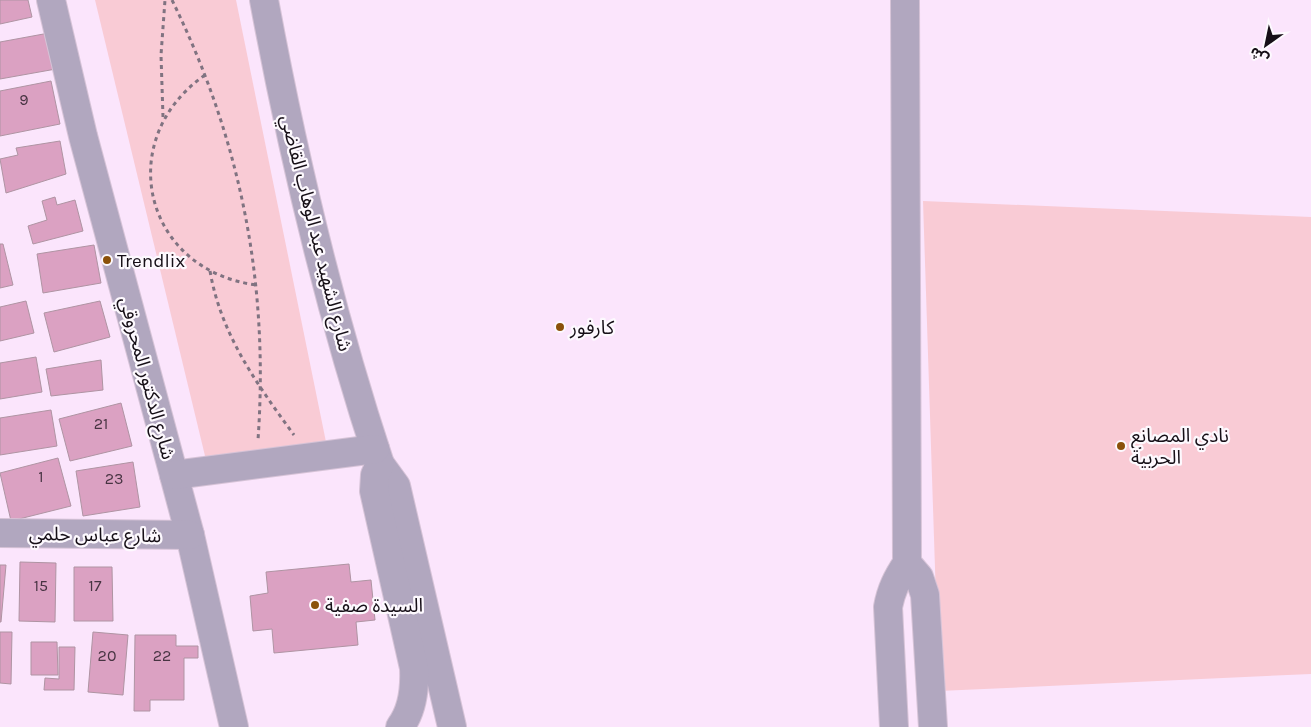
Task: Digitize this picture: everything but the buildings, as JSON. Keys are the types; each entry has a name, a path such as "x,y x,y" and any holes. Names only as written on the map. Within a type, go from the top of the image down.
{"street":[{"name":"شارع الدكتور المحروقي","path":"51,0 83,136 190,535 234,727"},
{"name":"شارع الشهيد عبد الوهاب القاضي","path":"264,0 281,91 323,270 378,457 396,486 452,727"},
{"path":"905,0 908,563 919,577 925,595 933,727"},
{"path":"174,475 310,458 378,457"},
{"name":"شارع الشهيد عبد الوهاب القاضي","path":"378,457 374,491 414,668 415,683 409,712 400,727"},
{"name":"شارع عباس حلمي","path":"0,533 190,535"},
{"path":"894,727 888,607 897,577 908,563"},
{"path":"891,653 928,651"}],"path":[{"path":"164,118 161,55 165,0"},
{"path":"172,0 218,108 246,214 257,285 262,391 256,465"},
{"path":"205,74 181,94 164,118 152,150 150,182 153,198 164,227 190,258 210,272 232,281 257,285"},
{"path":"210,272 222,318 231,339 262,391 310,458"}],"shaded area":[{"path":"95,0 236,0 326,442 206,460"},
{"name":"نادي المصانع الحربية","path":"923,201 1311,217 1311,674 939,691"}],"place":[{"name":"Trendlix","path":"107,260"},
{"name":"كارفور","path":"560,327"},
{"name":"نادي المصانع الحربية","path":"1121,446"},
{"name":"السيدة صفية","path":"315,605"}]}
